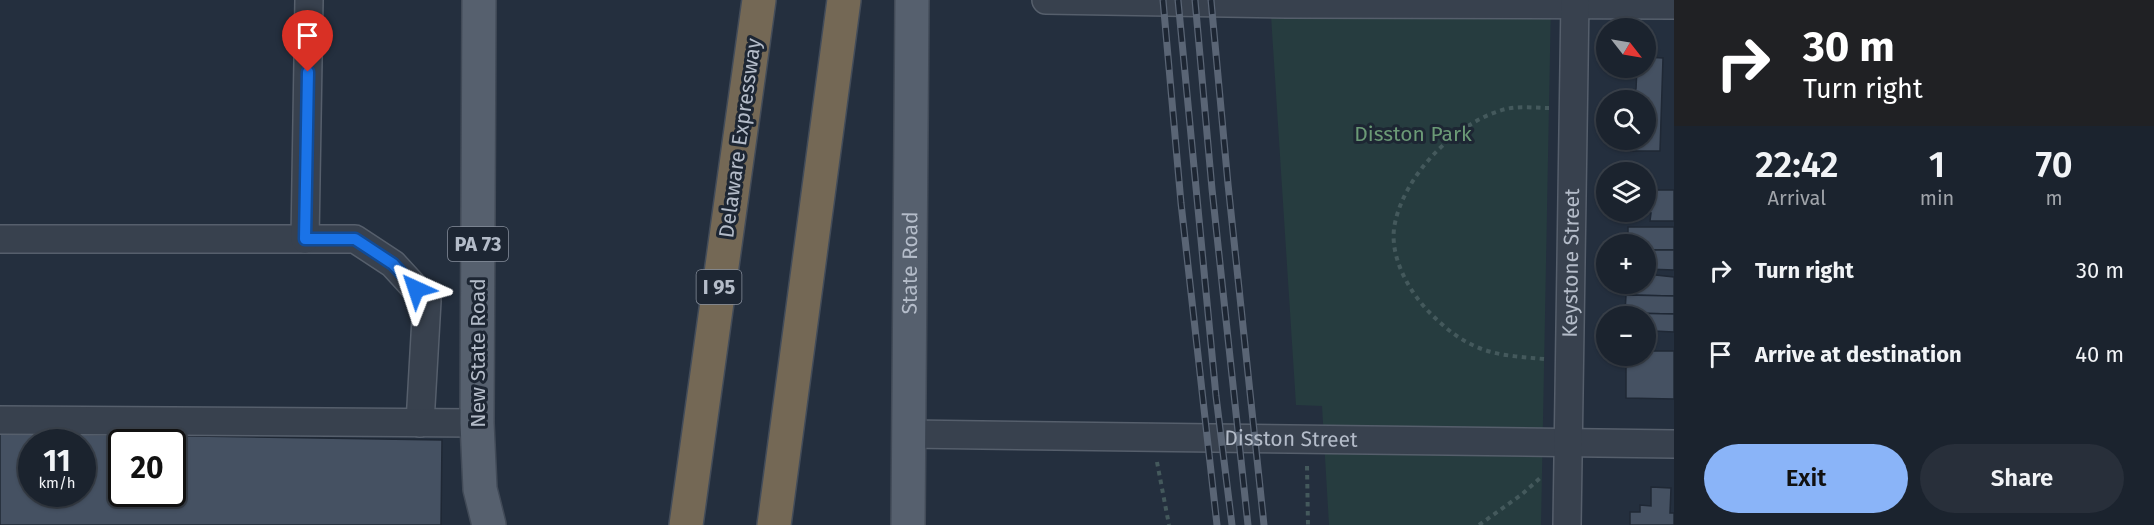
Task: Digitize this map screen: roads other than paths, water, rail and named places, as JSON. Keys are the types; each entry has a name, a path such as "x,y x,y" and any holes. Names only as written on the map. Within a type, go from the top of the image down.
{"highway":[{"name":"Delaware Expressway","path":"686,525 759,0"},
{"path":"774,525 844,0"}],"main road":[{"name":"New State Road","path":"479,0 477,423 480,489 489,525"},
{"name":"State Road","path":"909,525 912,0"},
{"path":"476,525 480,489"}],"street":[{"path":"305,239 309,0"},
{"path":"1046,0 1287,4 1576,2 1674,5"},
{"name":"Keystone Street","path":"1567,525 1576,2"},
{"path":"0,239 355,239 393,264 427,301 420,423"},
{"path":"0,420 477,423"},
{"name":"Disston Street","path":"909,434 1674,444"}],"railway":[{"path":"1163,0 1181,203 1217,525"},
{"path":"1178,0 1216,396 1232,525"},
{"path":"1195,0 1212,189 1248,525"},
{"path":"1211,0 1264,525"}],"park label":[{"name":"Disston Park","path":"1413,134"}]}
